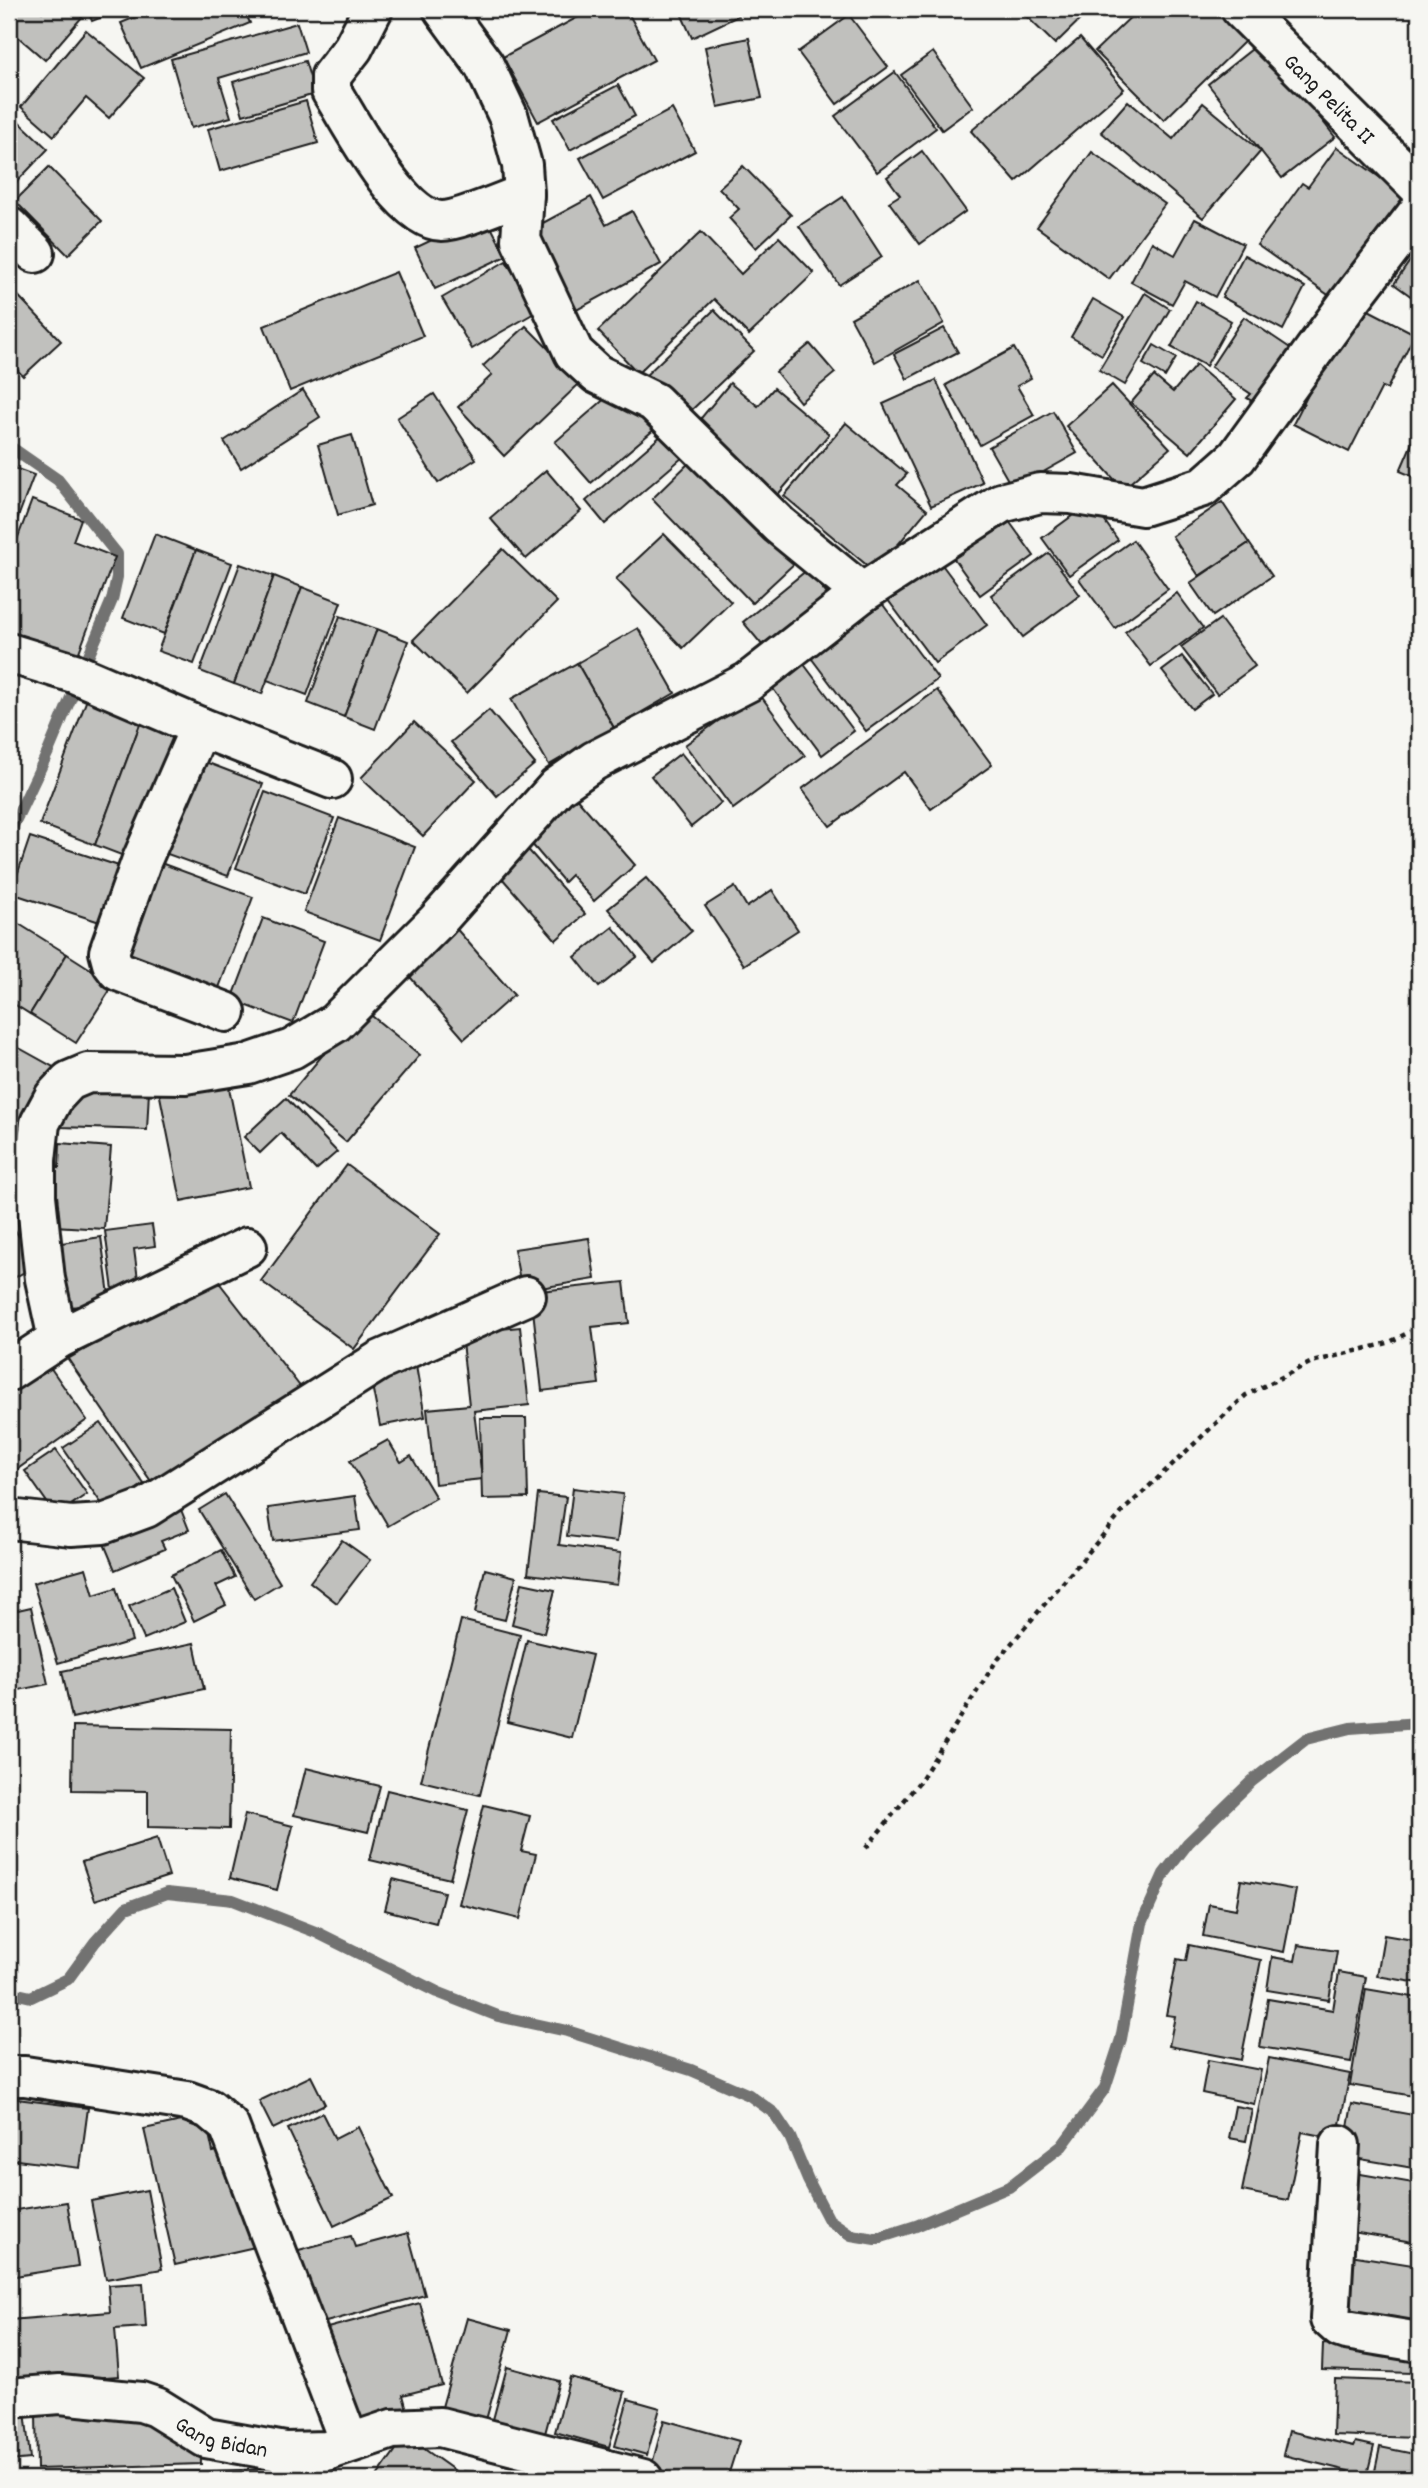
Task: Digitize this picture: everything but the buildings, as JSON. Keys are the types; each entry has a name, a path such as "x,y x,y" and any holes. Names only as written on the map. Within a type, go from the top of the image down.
{"street":[{"path":"373,9 354,47 331,76 330,86 397,194 418,213 431,220 446,221 524,194"},
{"path":"443,9 484,65 509,118 522,165 524,194 521,240 574,353 597,374 654,402 779,526 862,593"},
{"name":"Gang Pelita II","path":"1241,9 1419,187"},
{"path":"58,1339 45,1279 36,1196 36,1160 40,1123 54,1097 69,1081 88,1073 185,1074 248,1064 292,1049 335,1023 437,921 557,787 594,761 748,682 862,593 1001,503 1040,493 1071,494 1143,506 1203,487 1237,457 1349,302 1419,211"},
{"path":"9,653 74,673 332,779"},
{"path":"200,727 141,862 109,952 118,971 226,1012"},
{"path":"9,1371 58,1339 247,1247"},
{"path":"9,1519 71,1525 103,1524 146,1508 379,1361 526,1296"},
{"path":"9,2076 25,2076 187,2101 209,2109 229,2126 338,2457"},
{"path":"1340,2145 1330,2319 1346,2330 1419,2342"},
{"name":"Gang Bidan","path":"9,2398 60,2395 141,2402 156,2407 206,2438 285,2452 338,2457 392,2429 440,2427 643,2479"}],"path":[{"path":"866,1849 920,1781 995,1663 1125,1509 1155,1480 1246,1395 1312,1362 1388,1343 1419,1327"}],"waterway":[{"path":"9,446 58,480 117,554 117,577 112,600 48,752 9,834"},
{"path":"9,1992 31,1997 68,1979 95,1942 126,1908 167,1893 233,1900 318,1933 437,1992 498,2016 567,2031 691,2070 749,2095 774,2113 790,2137 829,2220 851,2235 875,2239 916,2226 1009,2187 1062,2146 1105,2088 1121,2039 1142,1923 1164,1874 1188,1843 1252,1781 1306,1739 1350,1728 1419,1723"}]}
